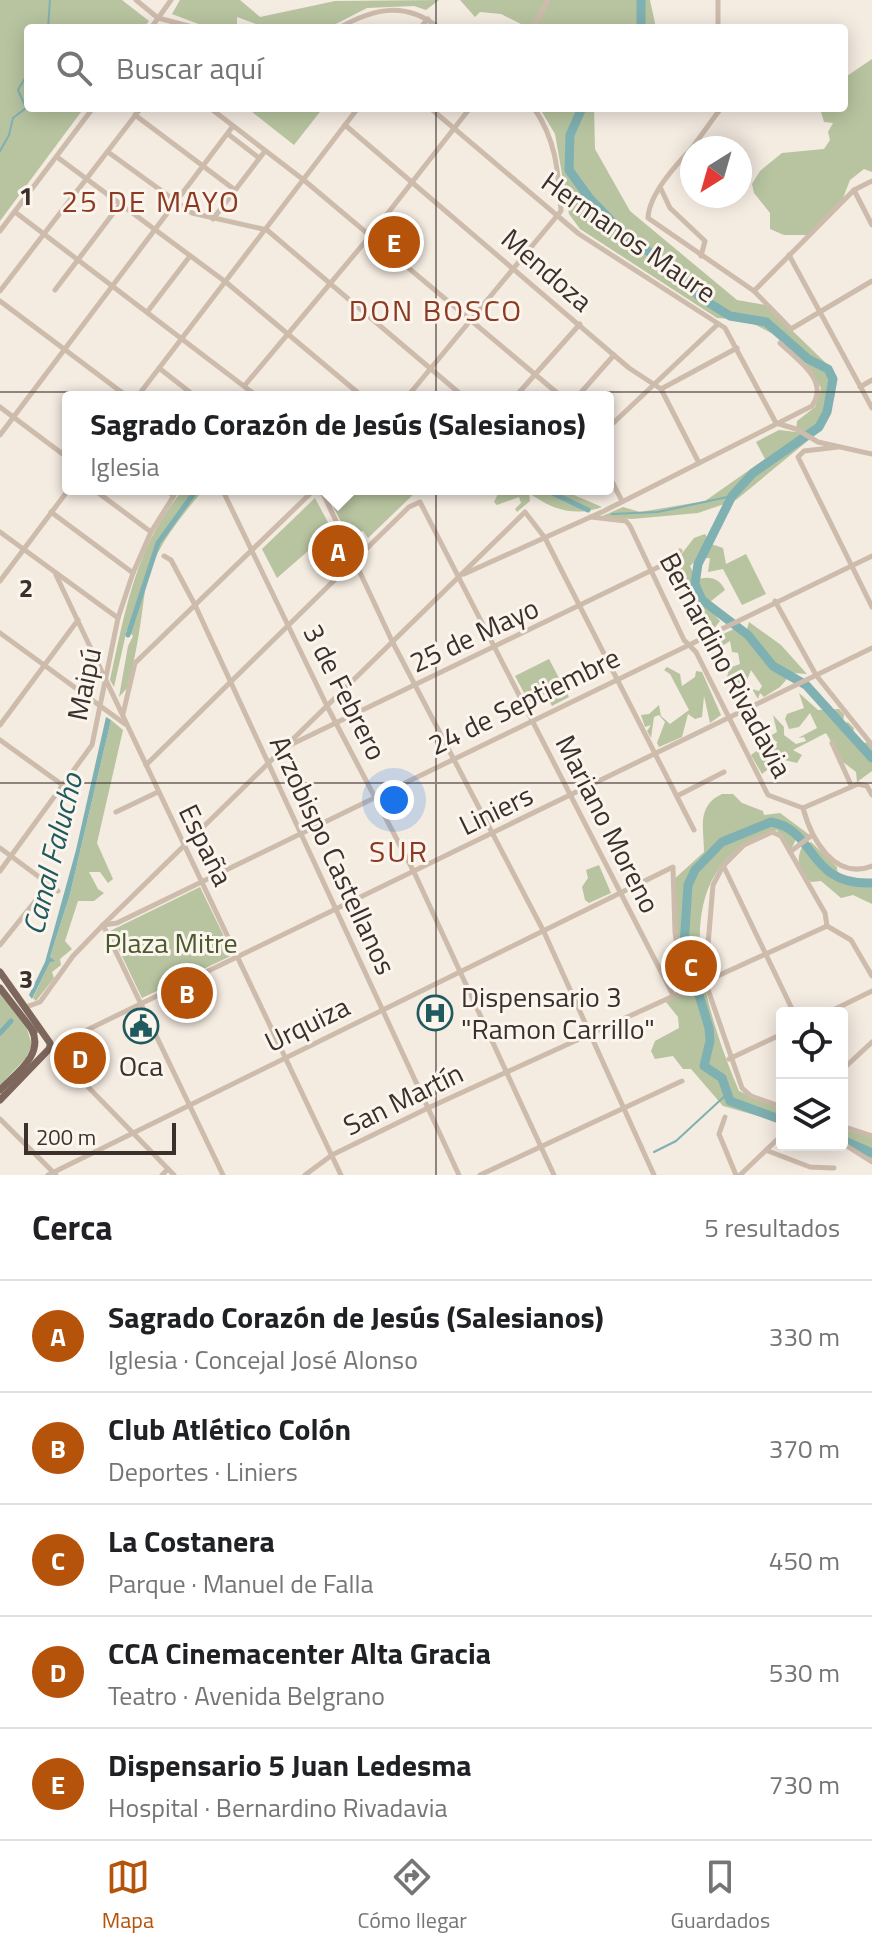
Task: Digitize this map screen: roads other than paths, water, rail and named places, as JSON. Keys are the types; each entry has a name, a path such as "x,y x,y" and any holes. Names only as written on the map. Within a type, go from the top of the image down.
{"main road":[{"path":"0,972 50,1043 50,1048 0,1100"},
{"path":"0,988 50,1048"},
{"path":"0,1090 34,1053 36,1041 32,1030"}],"street":[{"path":"136,0 158,18 181,24"},
{"path":"535,24 548,0"},
{"path":"718,0 718,24"},
{"path":"154,24 169,1"},
{"path":"349,24 383,10 399,9 434,24"},
{"path":"424,24 428,19"},
{"path":"0,231 90,112"},
{"path":"0,291 138,112"},
{"path":"215,112 305,181 555,391"},
{"path":"142,391 355,112"},
{"name":"Hermanos Maure","path":"435,112 566,223 729,333 776,423"},
{"path":"245,385 370,236 467,112"},
{"path":"412,391 559,214 556,152 547,127 537,112"},
{"path":"702,136 718,112"},
{"path":"135,115 235,190"},
{"name":"Mendoza","path":"345,125 614,355 661,389 699,463"},
{"path":"0,435 234,126"},
{"path":"228,134 259,158"},
{"path":"212,220 265,150"},
{"path":"108,152 176,203 212,220 267,230 457,391"},
{"path":"57,157 227,283 356,391"},
{"path":"680,164 648,210 648,218 754,291 791,329 872,281"},
{"path":"754,291 854,190 872,181"},
{"path":"661,189 670,208 705,241 701,256"},
{"path":"854,190 872,225"},
{"path":"55,290 121,203"},
{"path":"15,212 252,391"},
{"path":"789,255 872,408"},
{"path":"148,311 190,256"},
{"path":"0,301 120,391"},
{"path":"520,391 580,324"},
{"path":"614,422 718,324"},
{"path":"459,576 591,517 812,406 818,394 813,376 780,343"},
{"path":"661,389 737,348"},
{"path":"582,391 614,355"},
{"path":"159,368 188,391"},
{"path":"860,387 872,380"},
{"path":"0,407 62,454"},
{"path":"776,423 796,429 814,440 872,454"},
{"path":"838,447 806,450 798,457 872,607"},
{"path":"614,486 622,502"},
{"path":"0,581 64,495"},
{"path":"101,495 151,532"},
{"name":"Maipú","path":"0,871 92,745 118,618 151,532 173,495"},
{"name":"3 de Febrero","path":"225,495 327,706 414,872 554,1175"},
{"path":"122,716 135,663 311,495"},
{"path":"321,495 392,641 544,932 654,1175"},
{"name":"Mariano Moreno","path":"354,562 418,502 459,576 673,995"},
{"path":"21,1005 32,1007 40,1002 73,956 103,925 526,511 545,538 694,830"},
{"path":"51,512 133,573"},
{"name":"Bernardino Rivadavia","path":"591,517 626,521 687,645 696,652 768,795 803,808 811,836"},
{"path":"0,532 118,618"},
{"name":"25 de Mayo","path":"281,749 673,560 680,551"},
{"name":"Arzobispo Castellanos","path":"164,556 195,605 459,1175"},
{"name":"24 de Septiembre","path":"103,925 117,923 872,556"},
{"path":"146,765 354,562"},
{"name":"España","path":"56,575 341,1175"},
{"path":"775,601 813,677 872,745"},
{"path":"0,725 78,620"},
{"path":"0,633 127,725"},
{"name":"Liniers","path":"50,1048 872,648"},
{"path":"0,740 64,786"},
{"path":"832,743 851,785"},
{"path":"677,796 724,772"},
{"path":"803,808 851,785 867,786 872,795"},
{"path":"116,812 158,792"},
{"path":"776,1104 742,1088 729,1059 704,982 713,885 723,866 744,845 772,832 781,836 825,913 827,926 851,940 872,976"},
{"path":"790,852 811,836 832,860 856,870 872,866"},
{"path":"0,848 58,891"},
{"path":"723,866 791,1007"},
{"name":"Urquiza","path":"52,1174 130,1132 673,867 675,932 684,990"},
{"path":"0,945 49,884"},
{"path":"103,925 223,1175"},
{"name":"San Martín","path":"305,1175 332,1155 428,1108 827,926"},
{"path":"839,1007 872,991"},
{"path":"729,1059 776,1037"},
{"path":"848,1064 872,1042"},
{"path":"50,1048 174,1175"},
{"path":"480,1175 682,1081"},
{"path":"725,1117 719,1134 742,1175 776,1142"},
{"path":"0,1119 52,1174"},
{"path":"848,1128 872,1136"},
{"path":"848,1147 872,1162"},
{"path":"768,1151 810,1167 834,1168"},
{"path":"162,1175 168,1169"}],"water":[{"path":"106,717 111,720 70,894 50,957 55,961 50,962 32,999 29,995 45,962 76,850"}],"waterway":[{"path":"48,24 50,0"},
{"path":"641,0 641,24"},
{"path":"24,80 18,90 24,104"},
{"path":"0,151 9,135 13,118 24,110"},
{"path":"580,112 570,135 569,170 590,199 629,239 668,264 701,298 730,316 766,322 808,359 828,369 833,379 827,412 819,427 753,473 732,496 698,564 695,584 702,600 748,635 773,666 806,685 872,758"},
{"name":"Canal Falucho","path":"128,635 158,543 193,495"},
{"name":"Canal Falucho","path":"557,495 588,510"},
{"name":"Canal Falucho","path":"612,514 658,512 732,496"},
{"path":"776,1118 730,1101 722,1078 704,1066 710,1041 709,1028 684,945 688,885 695,870 722,842 771,822 797,835 835,876 851,882 872,883"},
{"name":"Canal Falucho","path":"0,1033 11,1021"},
{"path":"654,1152 676,1141 727,1094"},
{"path":"848,1143 872,1153"}],"place":[{"name":"Dispensario 5 Juan Ledesma","path":"394,242"},
{"name":"Sagrado Corazón de Jesús (Salesianos)","path":"338,551"},
{"name":"La Costanera","path":"691,966"},
{"name":"Club Atlético Colón","path":"187,993"},
{"name":"Dispensario 3 \"Ramon Carrillo\"","path":"435,1013"},
{"name":"Oca","path":"141,1026"},
{"name":"CCA Cinemacenter Alta Gracia","path":"80,1058"}],"district":[{"name":"25 DE MAYO","path":"151,202"},
{"name":"DON BOSCO","path":"436,311"},
{"name":"SUR","path":"399,852"}],"park label":[{"name":"Plaza Mitre","path":"171,943"}]}
